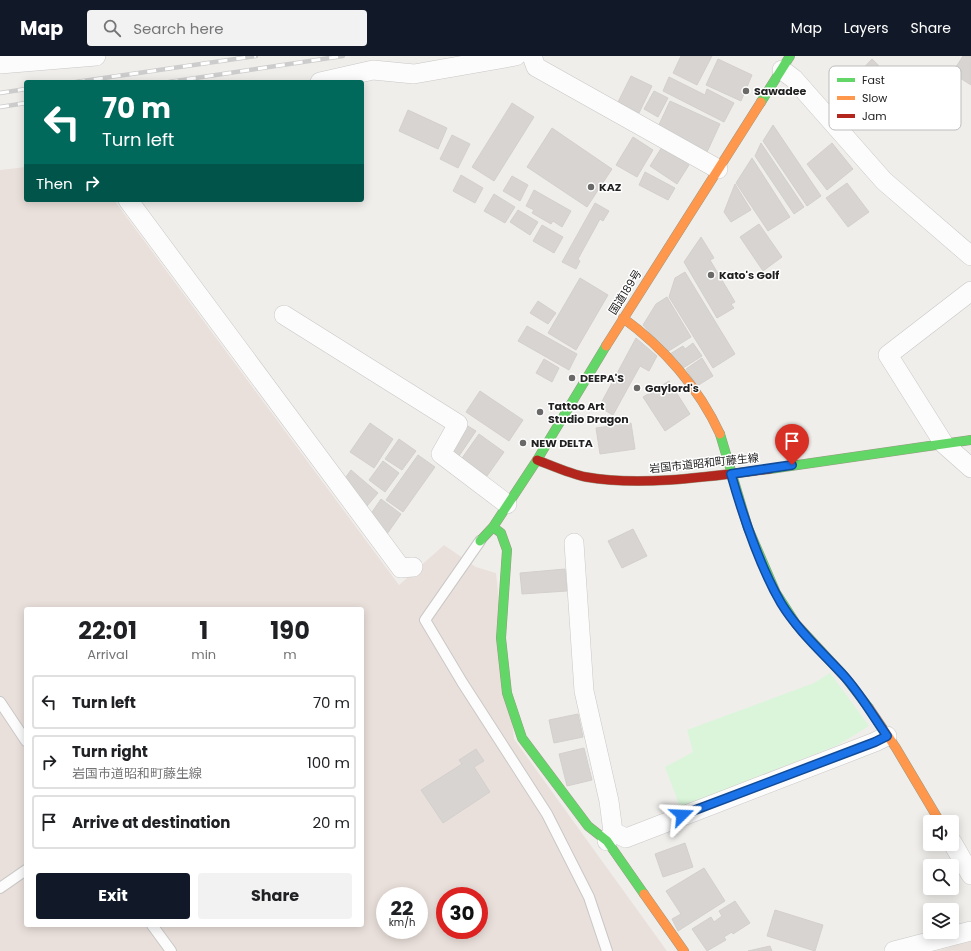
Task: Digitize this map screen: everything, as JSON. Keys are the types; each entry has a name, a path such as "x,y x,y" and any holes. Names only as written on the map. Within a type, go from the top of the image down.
{"main road":[{"name":"国道189号","path":"480,541 493,528 507,504 537,460 623,318 786,63"},
{"path":"623,318 639,328 664,352 709,413 722,438 739,504 768,577 782,604 804,634 846,678 887,736 936,815"},
{"name":"岩国市道昭和町藤生線","path":"537,460 584,477 629,482 731,474 971,440"},
{"path":"493,528 500,534 507,550 501,638 507,693 522,738 588,826 610,836 684,951"}],"street":[{"path":"0,64 96,56"},
{"path":"329,80 373,70 414,74 516,56"},
{"path":"532,56 536,67 718,169"},
{"path":"786,63 794,79 829,119"},
{"path":"839,130 884,181 971,256"},
{"path":"129,202 401,568 413,567"},
{"path":"971,291 888,355 944,444 971,468"},
{"path":"284,316 458,424 441,454 507,504"},
{"path":"574,543 584,691 609,801 610,836 626,838 875,742 887,736"},
{"path":"957,851 971,875"},
{"path":"894,951 971,931"}],"lane":[{"path":"480,541 425,620 462,682 547,814 589,897 607,951"},
{"path":"0,702 24,738"},
{"path":"0,888 24,871"},
{"path":"153,927 171,951"}],"shaded area":[{"path":"24,167 24,202 115,202 399,585 444,545 476,567 496,573 514,739 667,951 0,951 0,170"},
{"path":"971,941 971,951 936,951"}],"green space":[{"path":"830,673 869,726 838,745 680,807 665,767 693,752 687,730 814,683"}],"building":[{"path":"681,56 712,56 697,85 673,73"},
{"path":"963,56 971,56 971,85 961,79 961,66 957,66"},
{"path":"718,59 752,75 741,101 706,85"},
{"path":"872,59 879,66 865,66"},
{"path":"631,76 652,86 639,113 618,102"},
{"path":"669,77 705,95 707,89 734,103 724,122 663,91"},
{"path":"654,91 668,98 658,117 644,109"},
{"path":"670,101 720,124 707,152 657,129"},
{"path":"512,103 534,117 494,181 472,167"},
{"path":"408,110 447,128 438,149 399,131"},
{"path":"773,125 821,196 807,206 763,141"},
{"path":"552,128 612,169 587,207 527,167"},
{"path":"452,135 470,144 458,168 440,159"},
{"path":"633,137 653,150 637,177 616,165"},
{"path":"761,143 804,207 794,214 755,156"},
{"path":"832,143 853,169 827,190 807,164"},
{"path":"662,147 689,165 677,184 650,166"},
{"path":"752,158 790,217 768,231 736,183"},
{"path":"645,172 675,188 668,200 639,185"},
{"path":"461,175 483,188 475,203 453,191"},
{"path":"512,176 528,185 520,201 503,191"},
{"path":"847,183 869,212 848,227 826,198"},
{"path":"735,184 751,210 731,222 724,212"},
{"path":"534,190 571,211 562,227 553,221 551,224 532,213 534,210 526,206"},
{"path":"494,194 515,207 505,223 484,211"},
{"path":"595,203 609,211 603,221 600,219 578,259 580,261 576,269 562,262"},
{"path":"518,210 538,222 530,235 510,222"},
{"path":"759,224 782,257 763,271 740,237"},
{"path":"542,225 563,237 554,253 533,241"},
{"path":"701,237 714,258 710,260 735,302 731,304 734,308 717,318 684,262"},
{"path":"685,272 735,354 713,368 669,297 675,278"},
{"path":"580,278 608,295 576,350 548,333"},
{"path":"667,297 691,337 667,352 643,325 656,304"},
{"path":"538,301 556,313 548,324 530,313"},
{"path":"527,326 577,354 569,370 518,341"},
{"path":"636,338 657,356 649,371 640,366 613,415 599,407"},
{"path":"693,343 702,356 680,370 670,354 683,346 685,349"},
{"path":"702,358 713,376 697,386 686,369"},
{"path":"544,359 559,368 552,382 536,373"},
{"path":"669,381 690,414 665,431 643,397"},
{"path":"480,391 523,420 509,441 466,412"},
{"path":"370,423 393,439 374,468 350,452"},
{"path":"463,423 476,431 459,456 447,447"},
{"path":"631,423 635,449 600,454 596,428"},
{"path":"479,434 504,452 487,476 462,458"},
{"path":"399,439 416,451 402,470 385,459"},
{"path":"418,455 435,467 403,512 386,500"},
{"path":"383,461 399,473 385,492 369,480"},
{"path":"351,470 378,493 367,506 350,492 343,481"},
{"path":"381,499 401,514 387,534 373,524 377,519 370,515"},
{"path":"633,529 647,556 622,568 608,541"},
{"path":"565,569 567,591 522,594 520,573"},
{"path":"578,714 583,737 554,743 549,720"},
{"path":"584,748 592,780 567,786 559,754"},
{"path":"476,749 484,761 474,767 490,792 443,823 421,790 462,764 459,760"},
{"path":"685,843 693,867 663,877 655,854"},
{"path":"704,868 725,901 678,931 672,919 681,914 666,891"},
{"path":"735,901 750,923 733,934 732,932 724,937 726,940 707,951 692,929 711,917 714,922 722,916 719,911"},
{"path":"775,910 823,925 815,951 767,936"},
{"path":"770,946 772,951 748,951"}],"railway":[{"path":"90,80 256,56"},
{"path":"182,80 343,56"},
{"path":"0,93 24,89"},
{"path":"0,107 24,103"}],"traffic: fast":[{"path":"761,102 790,56"},
{"path":"480,541 493,527 537,460 606,346"},
{"path":"720,434 748,528 776,593 796,624 845,677 869,708"},
{"path":"770,469 971,440"},
{"path":"493,527 501,533 507,550 501,638 507,693 522,738 588,826 607,841 644,894"}],"traffic: slow":[{"path":"606,346 761,102"},
{"path":"623,318 638,329 666,355 679,370 702,401 720,434"},
{"path":"869,708 896,748 936,815"},
{"path":"644,894 684,951"}],"traffic: jam":[{"path":"537,460 580,476 630,481 654,481 726,475 770,469"}],"place":[{"name":"Sawadee","path":"746,91"},
{"name":"KAZ","path":"591,187"},
{"name":"Kato's Golf","path":"711,275"},
{"name":"DEEPA'S","path":"572,378"},
{"name":"Gaylord's","path":"637,388"},
{"name":"Tattoo Art Studio Dragon","path":"540,412"},
{"name":"NEW DELTA","path":"523,443"}],"route":[{"path":"682,815 875,742 887,736 846,678 804,634 782,604 768,577 739,504 731,474 792,465"}]}
